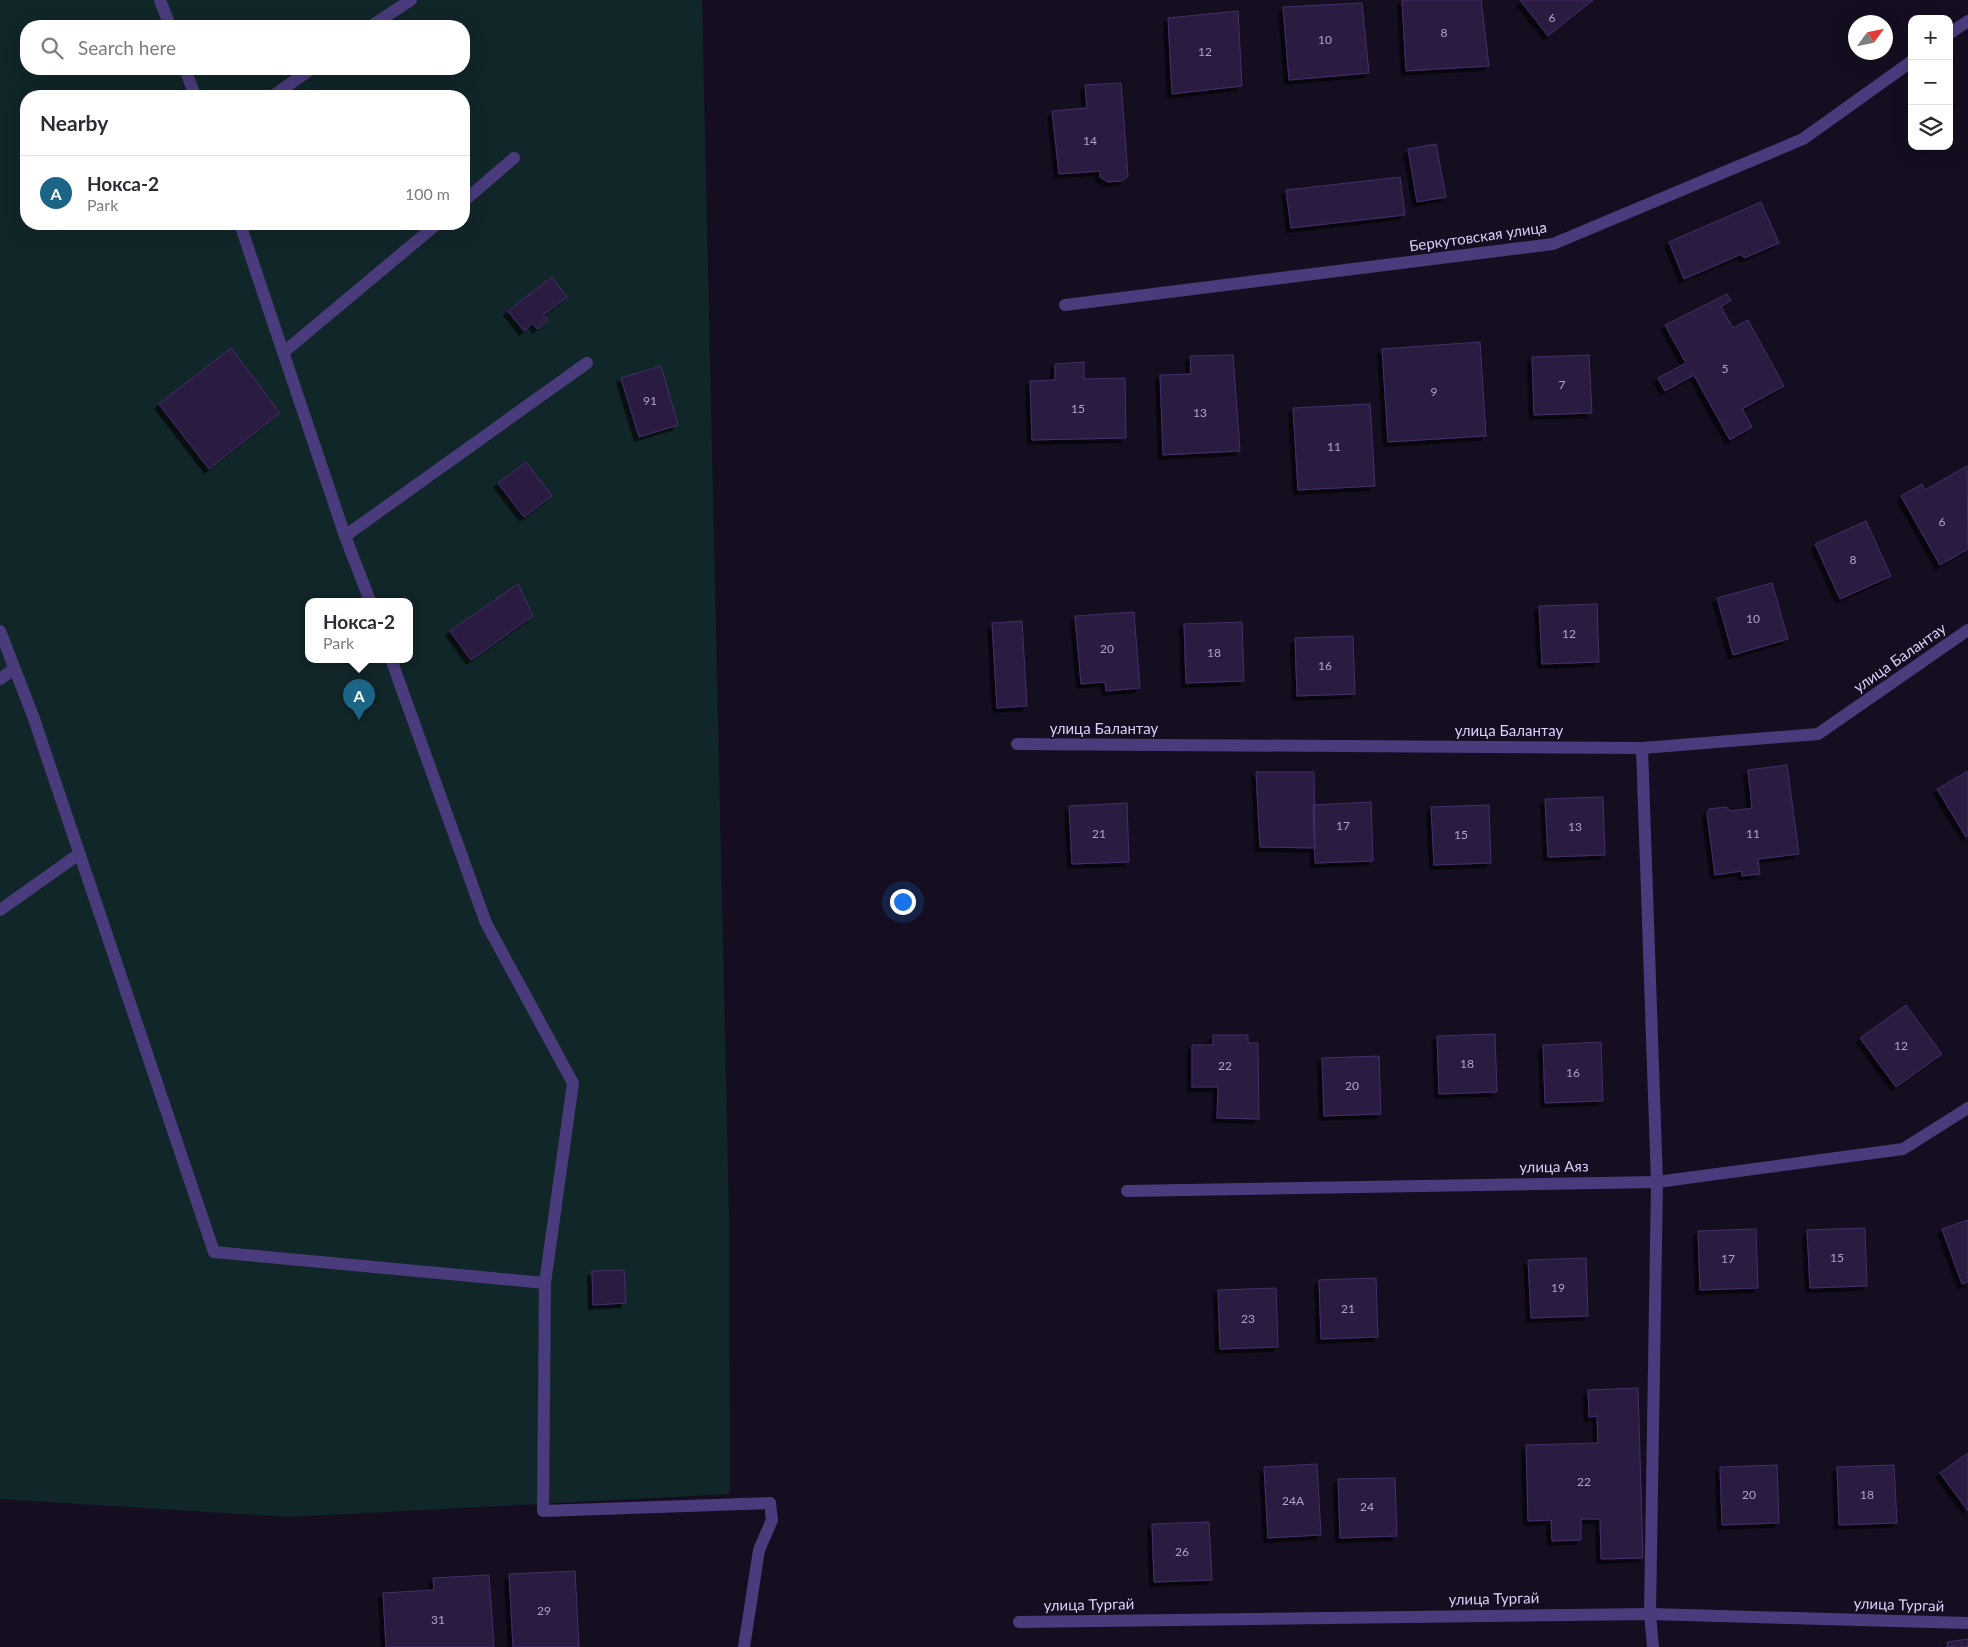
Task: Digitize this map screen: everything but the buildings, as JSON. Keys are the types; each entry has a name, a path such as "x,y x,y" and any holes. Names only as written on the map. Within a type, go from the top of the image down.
{"street":[{"path":"160,0 168,20"},
{"path":"380,20 411,0"},
{"path":"1953,31 1968,21"},
{"name":"Беркутовская улица","path":"1066,305 1553,244 1803,139 1908,64"},
{"path":"187,75 193,90"},
{"path":"281,90 303,75"},
{"path":"470,196 514,158"},
{"path":"242,230 285,352 345,536 369,598"},
{"path":"285,352 430,230"},
{"path":"345,536 587,363"},
{"name":"улица Балантау","path":"1017,744 1642,748 1818,734 1968,630"},
{"path":"0,631 33,716 214,1252 544,1283"},
{"path":"392,663 486,923 574,1084 544,1283 542,1511 770,1503 772,1520 759,1550 744,1647"},
{"path":"0,679 14,669"},
{"path":"1642,748 1657,1182 1650,1614 1653,1647"},
{"path":"0,910 79,854"},
{"name":"улица Аяз","path":"1127,1191 1657,1182 1903,1149 1968,1108"},
{"name":"улица Тургай","path":"1019,1622 1650,1614 1968,1623"}],"green space":[{"path":"0,0 702,0 729,1217 730,1494 290,1517 0,1499"}],"place":[{"name":"Нокса-2","path":"359,720"}]}
